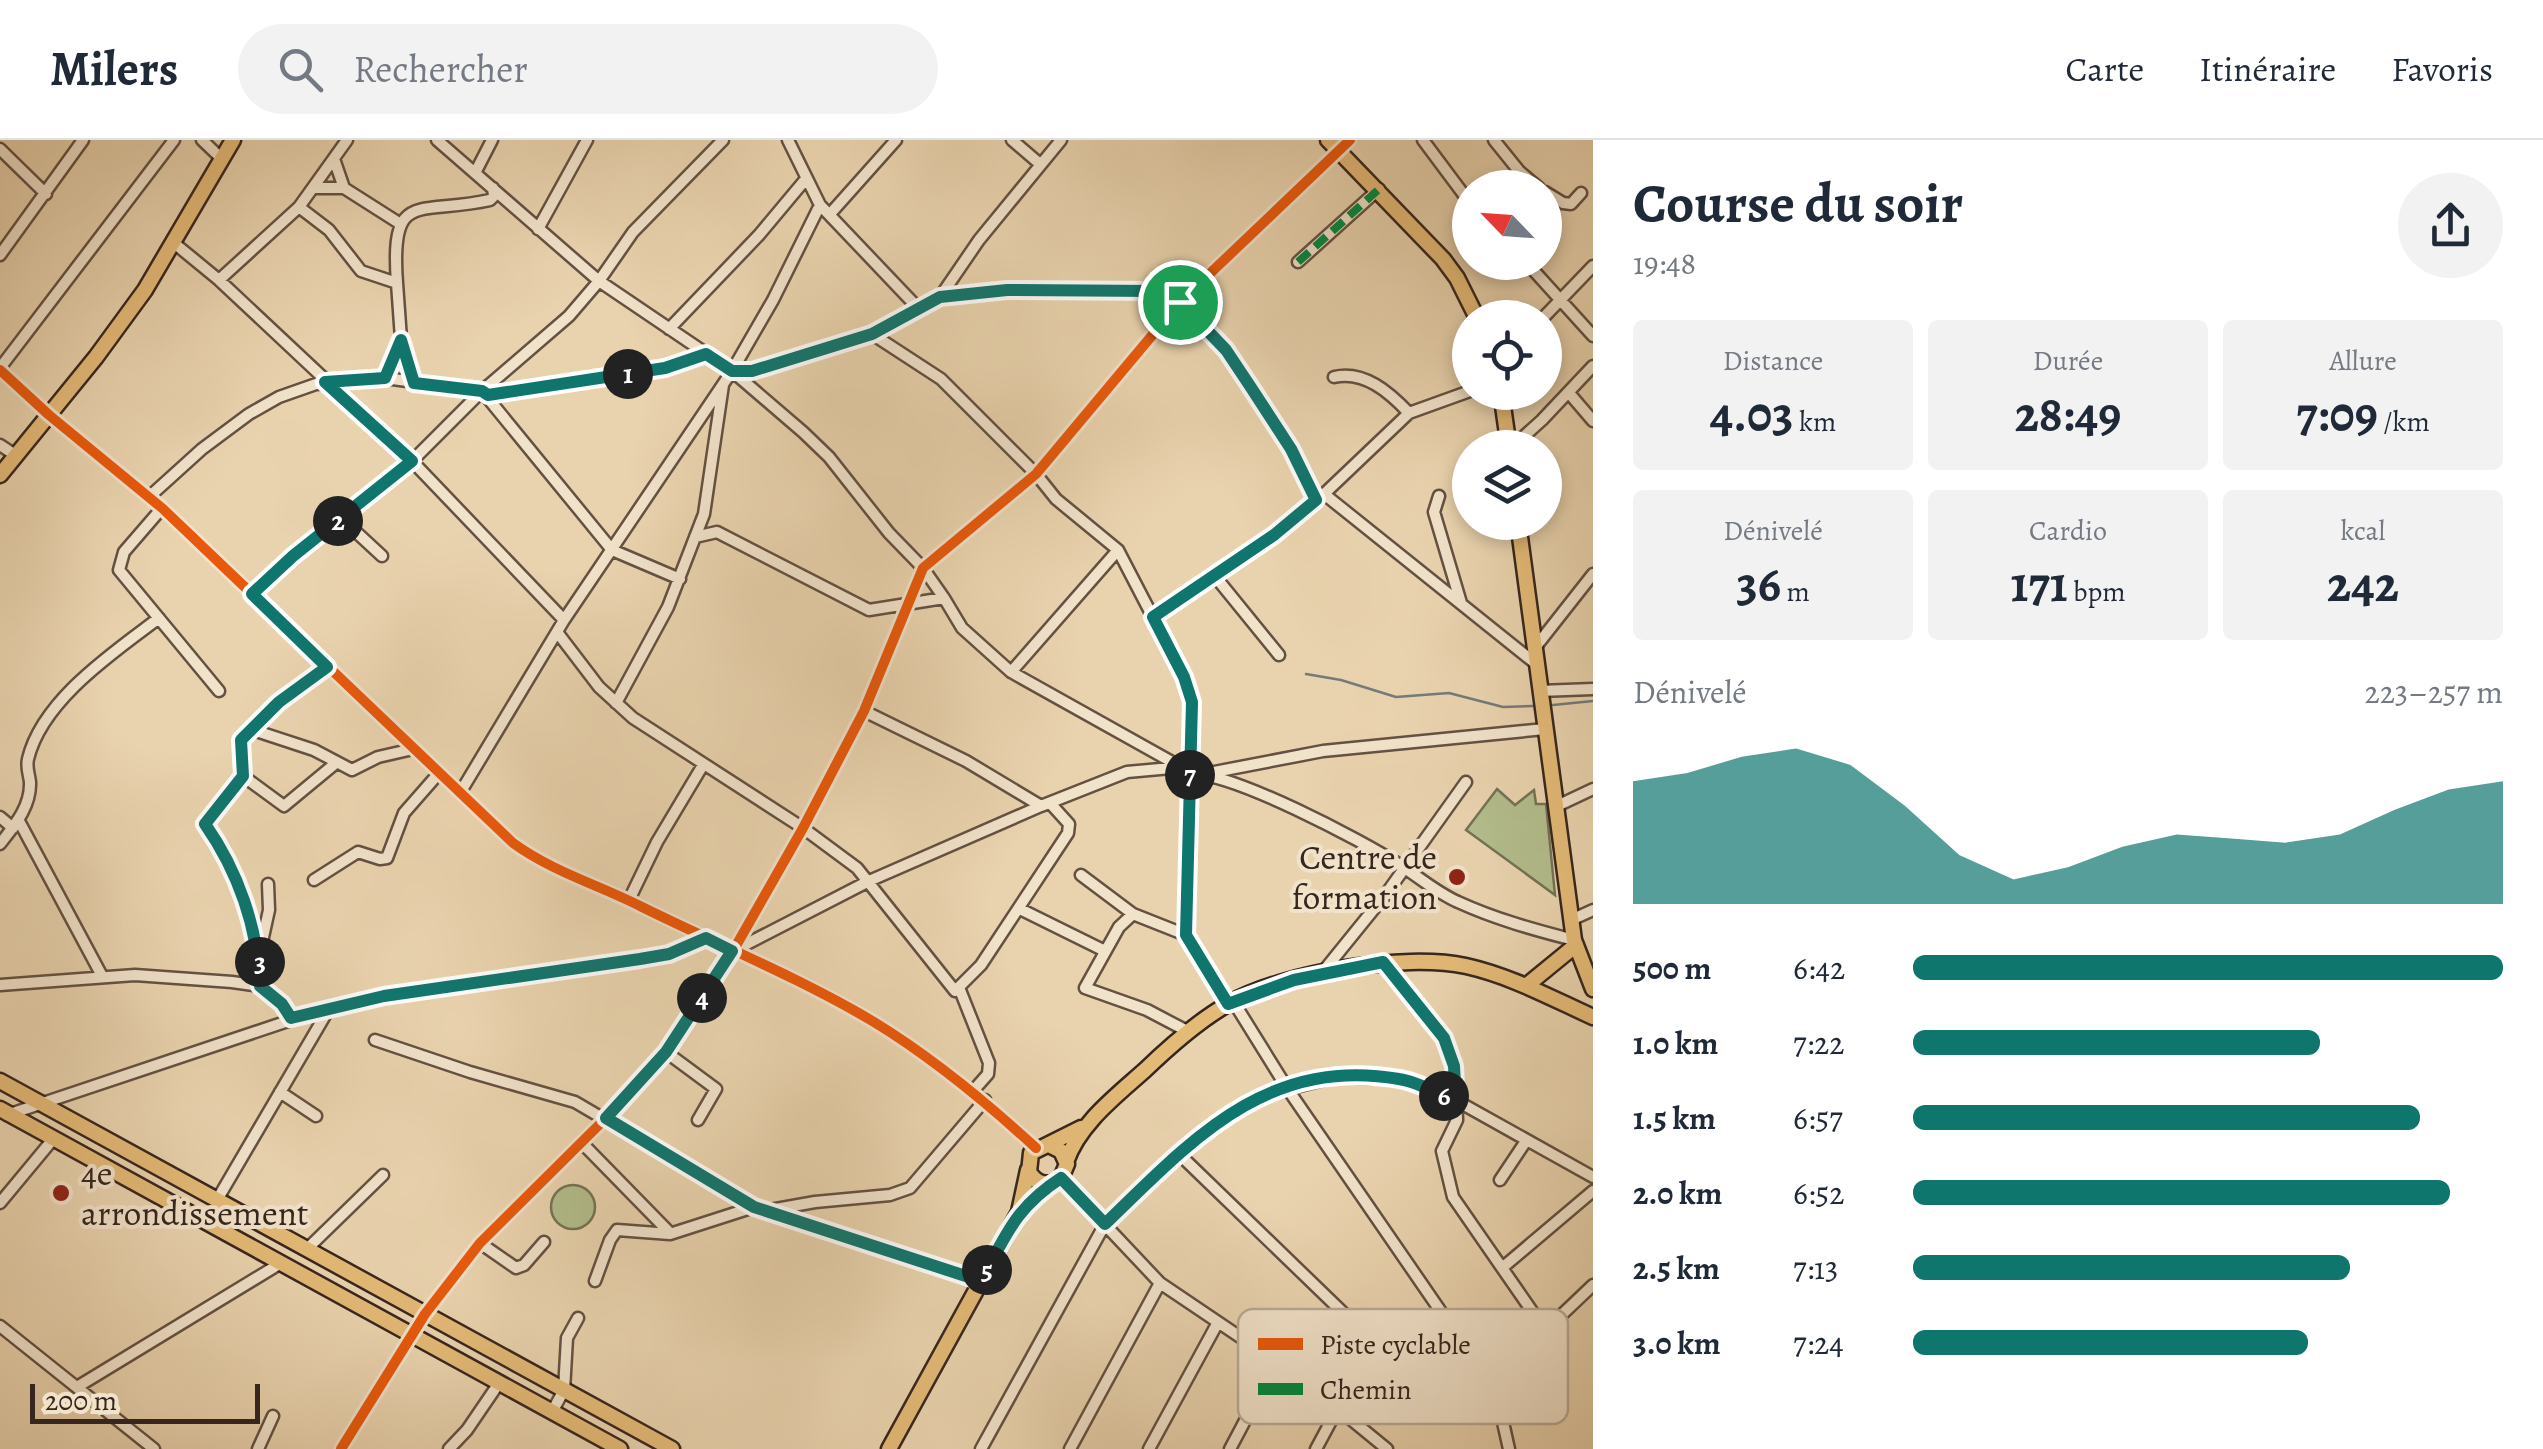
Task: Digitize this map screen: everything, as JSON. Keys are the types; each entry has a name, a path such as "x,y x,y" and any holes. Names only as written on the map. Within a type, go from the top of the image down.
{"main road":[{"path":"0,475 115,330 174,243 233,140"},
{"path":"1338,143 1443,259 1468,300"},
{"path":"1520,540 1575,942 1593,990"},
{"path":"1526,986 1575,942"},
{"path":"1019,1212 1056,1180 1090,1122 1189,1032 1230,1003 1322,974 1383,962 1430,962 1464,966 1526,986 1593,1017"},
{"path":"0,1081 672,1449"},
{"path":"3,1113 620,1449"},
{"path":"889,1449 1019,1212 1028,1159 1042,1146 1090,1122"},
{"path":"1042,1146 1060,1150 1066,1162"},
{"path":"1028,1170 1037,1181 1056,1180"}],"street":[{"path":"0,255 83,140"},
{"path":"174,140 0,369 49,415 162,508 498,831 530,855 797,980 873,1022 974,1091 1042,1146"},
{"path":"202,140 223,160"},
{"path":"219,280 299,207 346,140"},
{"path":"437,140 599,281 732,371 817,445 903,550 923,568 962,628 1011,672 1187,770"},
{"path":"475,173 492,140"},
{"path":"538,229 588,140"},
{"path":"252,594 293,556 412,461 569,316 633,232 723,140"},
{"path":"788,140 820,205 918,308"},
{"path":"830,214 896,140"},
{"path":"1012,140 1040,164"},
{"path":"940,297 979,240 1060,140"},
{"path":"1424,140 1452,178"},
{"path":"1494,140 1518,170"},
{"path":"341,1449 425,1314 480,1244 666,1052 732,951 803,828 864,711 923,568 1036,474 1180,302 1338,143"},
{"path":"0,149 46,194"},
{"path":"334,159 344,188"},
{"path":"669,329 759,235 805,180"},
{"path":"313,188 344,188 399,223"},
{"path":"414,383 401,340 395,252 399,223 407,215 428,208 490,200 493,188"},
{"path":"1298,262 1379,190"},
{"path":"1562,202 1571,204 1581,193"},
{"path":"460,793 564,620 732,371 820,205"},
{"path":"299,207 330,230 361,271 397,284"},
{"path":"174,243 219,280 412,461 564,620"},
{"path":"1562,300 1593,266"},
{"path":"1543,280 1593,336"},
{"path":"732,371 752,371 872,334 940,297 1007,290 1155,291 1180,302 1226,350 1320,497 1534,657 1593,574"},
{"path":"872,334 941,379 1036,474 1056,500 1118,550 1191,692 1186,935 1437,1309"},
{"path":"385,378 401,340"},
{"path":"149,497 202,449 249,414 279,398 325,382 385,378 484,393 665,368 706,354"},
{"path":"1529,430 1593,366"},
{"path":"1334,378 1344,375 1369,381 1409,413"},
{"path":"616,704 668,606 704,514 724,384"},
{"path":"484,393 612,550 680,579"},
{"path":"1568,393 1593,421"},
{"path":"1153,617 1274,535 1409,413 1452,397"},
{"path":"0,445 15,456"},
{"path":"1440,496 1434,512 1461,604"},
{"path":"162,508 119,560 119,570 218,691"},
{"path":"704,514 717,532 869,610 944,598"},
{"path":"342,519 382,556"},
{"path":"695,536 717,532"},
{"path":"1011,672 1118,550"},
{"path":"1214,575 1278,655"},
{"path":"0,844 16,824 30,785 28,758 51,714 93,668 159,618"},
{"path":"557,632 616,704 857,868 950,989 960,990"},
{"path":"260,952 232,869 205,824 243,776 241,740 327,667"},
{"path":"1539,691 1593,689"},
{"path":"864,711 1046,805 1070,828 1020,909 960,990"},
{"path":"250,729 356,769 378,757 413,750"},
{"path":"1208,773 1323,752 1545,729"},
{"path":"243,776 284,806 336,763"},
{"path":"630,900 657,842 702,765"},
{"path":"732,951 869,881 1128,772 1187,770 1208,773 1286,804 1405,868 1459,903 1575,942"},
{"path":"314,880 358,852 388,858 401,818 439,772"},
{"path":"1322,974 1466,782"},
{"path":"1558,806 1593,790"},
{"path":"0,818 16,824 102,976"},
{"path":"1081,875 1134,914 1186,935"},
{"path":"260,986 268,884"},
{"path":"1020,909 1105,951"},
{"path":"1572,920 1593,910"},
{"path":"1134,914 1119,927 1086,985 1088,991 1147,1010 1189,1032"},
{"path":"3,1113 22,1112 330,1007 669,954 706,938"},
{"path":"1383,962 1444,1038 1454,1066 1457,1120 1442,1151 1453,1197 1530,1309"},
{"path":"0,985 102,976 180,977 260,986 282,1004 291,1018"},
{"path":"960,990 989,1063 988,1074 974,1091"},
{"path":"217,1200 330,1007"},
{"path":"374,1040 574,1102 754,1207 981,1281"},
{"path":"666,1052 716,1088 698,1120"},
{"path":"981,1449 1105,1224 1178,1153 1232,1111 1260,1096 1335,1078 1372,1076 1403,1080 1456,1101 1593,1177"},
{"path":"280,1092 316,1116"},
{"path":"769,1210 890,1195 910,1188 985,1100"},
{"path":"0,1203 54,1138"},
{"path":"1500,1180 1526,1141"},
{"path":"582,1143 670,1234"},
{"path":"1178,1153 1339,1309"},
{"path":"307,1249 383,1175"},
{"path":"1056,1180 1105,1224 1160,1284 1238,1338"},
{"path":"1502,1268 1593,1191"},
{"path":"595,1281 617,1230 670,1234 754,1207"},
{"path":"480,1244 516,1268 544,1242"},
{"path":"77,1387 281,1263"},
{"path":"1070,1449 1160,1284"},
{"path":"1567,1309 1593,1284"},
{"path":"552,1412 564,1390 567,1338 578,1318"},
{"path":"1149,1449 1217,1324"},
{"path":"0,1326 154,1449"},
{"path":"448,1449 467,1430 499,1382"},
{"path":"258,1449 273,1416"},
{"path":"1230,1449 1243,1424"},
{"path":"1316,1449 1329,1424"},
{"path":"1357,1424 1387,1449"},
{"path":"1504,1424 1510,1449"}],"green space":[{"path":"1497,789 1515,805 1534,790 1536,804 1546,804 1555,895 1466,830"},
{"path":"573,1185 589,1191 595,1207 589,1223 573,1229 557,1223 551,1207 557,1191"}],"waterway":[{"path":"1306,674 1396,697 1449,693 1503,707 1533,706"},
{"path":"1553,705 1593,701"}],"marked path":[{"path":"1298,262 1379,189"}],"cycle path":[{"path":"341,1449 425,1314 480,1243 606,1118 666,1052 733,951 864,711 923,568 1036,474 1180,302 1350,140"},
{"path":"0,370 162,508 513,843 560,870 788,976 874,1022 958,1081 1036,1148"}],"place":[{"name":"Centre de formation","path":"1457,877"},
{"name":"4e arrondissement","path":"61,1193"}],"route":[{"path":"1155,291 1180,302 1226,350 1291,449 1316,500 1274,535 1153,617 1191,692 1186,935 1228,1004 1294,980 1383,962 1444,1038 1454,1066 1456,1101 1403,1080 1372,1076 1309,1082 1260,1096 1204,1131 1105,1224 1061,1178 1051,1183 1019,1212 981,1281 754,1207 606,1118 666,1052 732,951 706,938 669,954 384,996 291,1018 282,1004 260,986 260,952 242,894 225,855 205,824 243,776 241,740 279,702 327,667 252,594 293,556 412,461 325,382 385,378 401,340 414,383 488,395 665,368 706,354 732,371 752,371 872,334 940,297 966,293 1155,291"}]}
